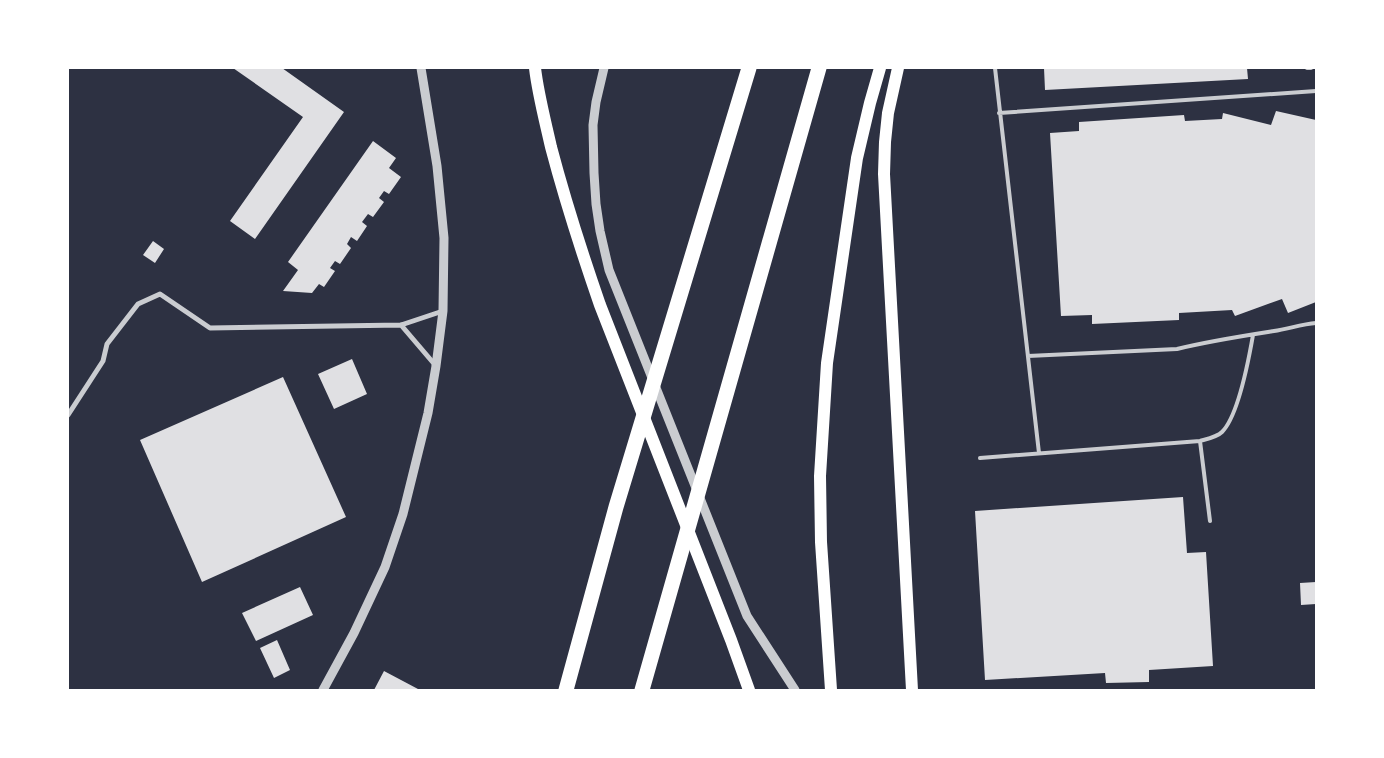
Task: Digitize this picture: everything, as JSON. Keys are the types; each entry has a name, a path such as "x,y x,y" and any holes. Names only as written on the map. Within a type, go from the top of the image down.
{"highway":[{"path":"566,690 616,507 749,68"},
{"path":"642,690 819,68"}],"main road":[{"path":"535,68 539,94 560,182 583,258 749,690"},
{"path":"831,690 821,542 820,476 828,363 858,158 880,68"},
{"path":"898,68 888,113 884,174 912,690"}],"street":[{"path":"323,690 354,632 385,567 403,514 428,413 436,366 443,311 444,238 438,166 421,68"},
{"path":"604,68 593,125 594,173 600,231 610,270 748,616 795,690"},
{"path":"68,416 103,361 107,344 138,304 160,294 210,328 401,325 443,311"},
{"path":"401,325 436,366"}],"lane":[{"path":"995,68 1039,453"},
{"path":"999,113 1316,91"},
{"path":"1028,356 1177,349 1316,323"},
{"path":"980,458 1200,441 1221,433 1231,420 1248,366 1253,335"},
{"path":"1200,441 1210,522"}],"building":[{"path":"233,68 282,68 344,112 255,239 230,221 303,117"},
{"path":"1044,68 1247,68 1248,79 1045,90"},
{"path":"1276,111 1316,120 1316,302 1288,313 1282,299 1235,316 1232,310 1179,313 1179,320 1092,324 1092,315 1061,316 1050,133 1079,131 1079,122 1184,115 1185,121 1222,119 1223,113 1271,125"},
{"path":"373,141 396,158 389,168 401,177 389,194 384,191 379,198 384,202 373,217 368,214 362,222 367,226 357,241 351,237 347,244 351,248 340,264 335,261 330,268 335,271 324,287 319,284 312,293 283,291 298,270 288,262"},
{"path":"153,241 164,249 155,263 143,255"},
{"path":"352,359 367,394 334,409 318,374"},
{"path":"283,377 346,517 202,582 140,440"},
{"path":"1183,497 1187,553 1206,552 1213,666 1149,670 1149,682 1106,683 1105,673 985,680 975,511"},
{"path":"1316,582 1316,604 1301,605 1300,583"},
{"path":"300,587 313,615 256,641 242,613"},
{"path":"277,640 290,670 274,678 260,648"},
{"path":"384,671 418,689 418,690 374,690"}]}
